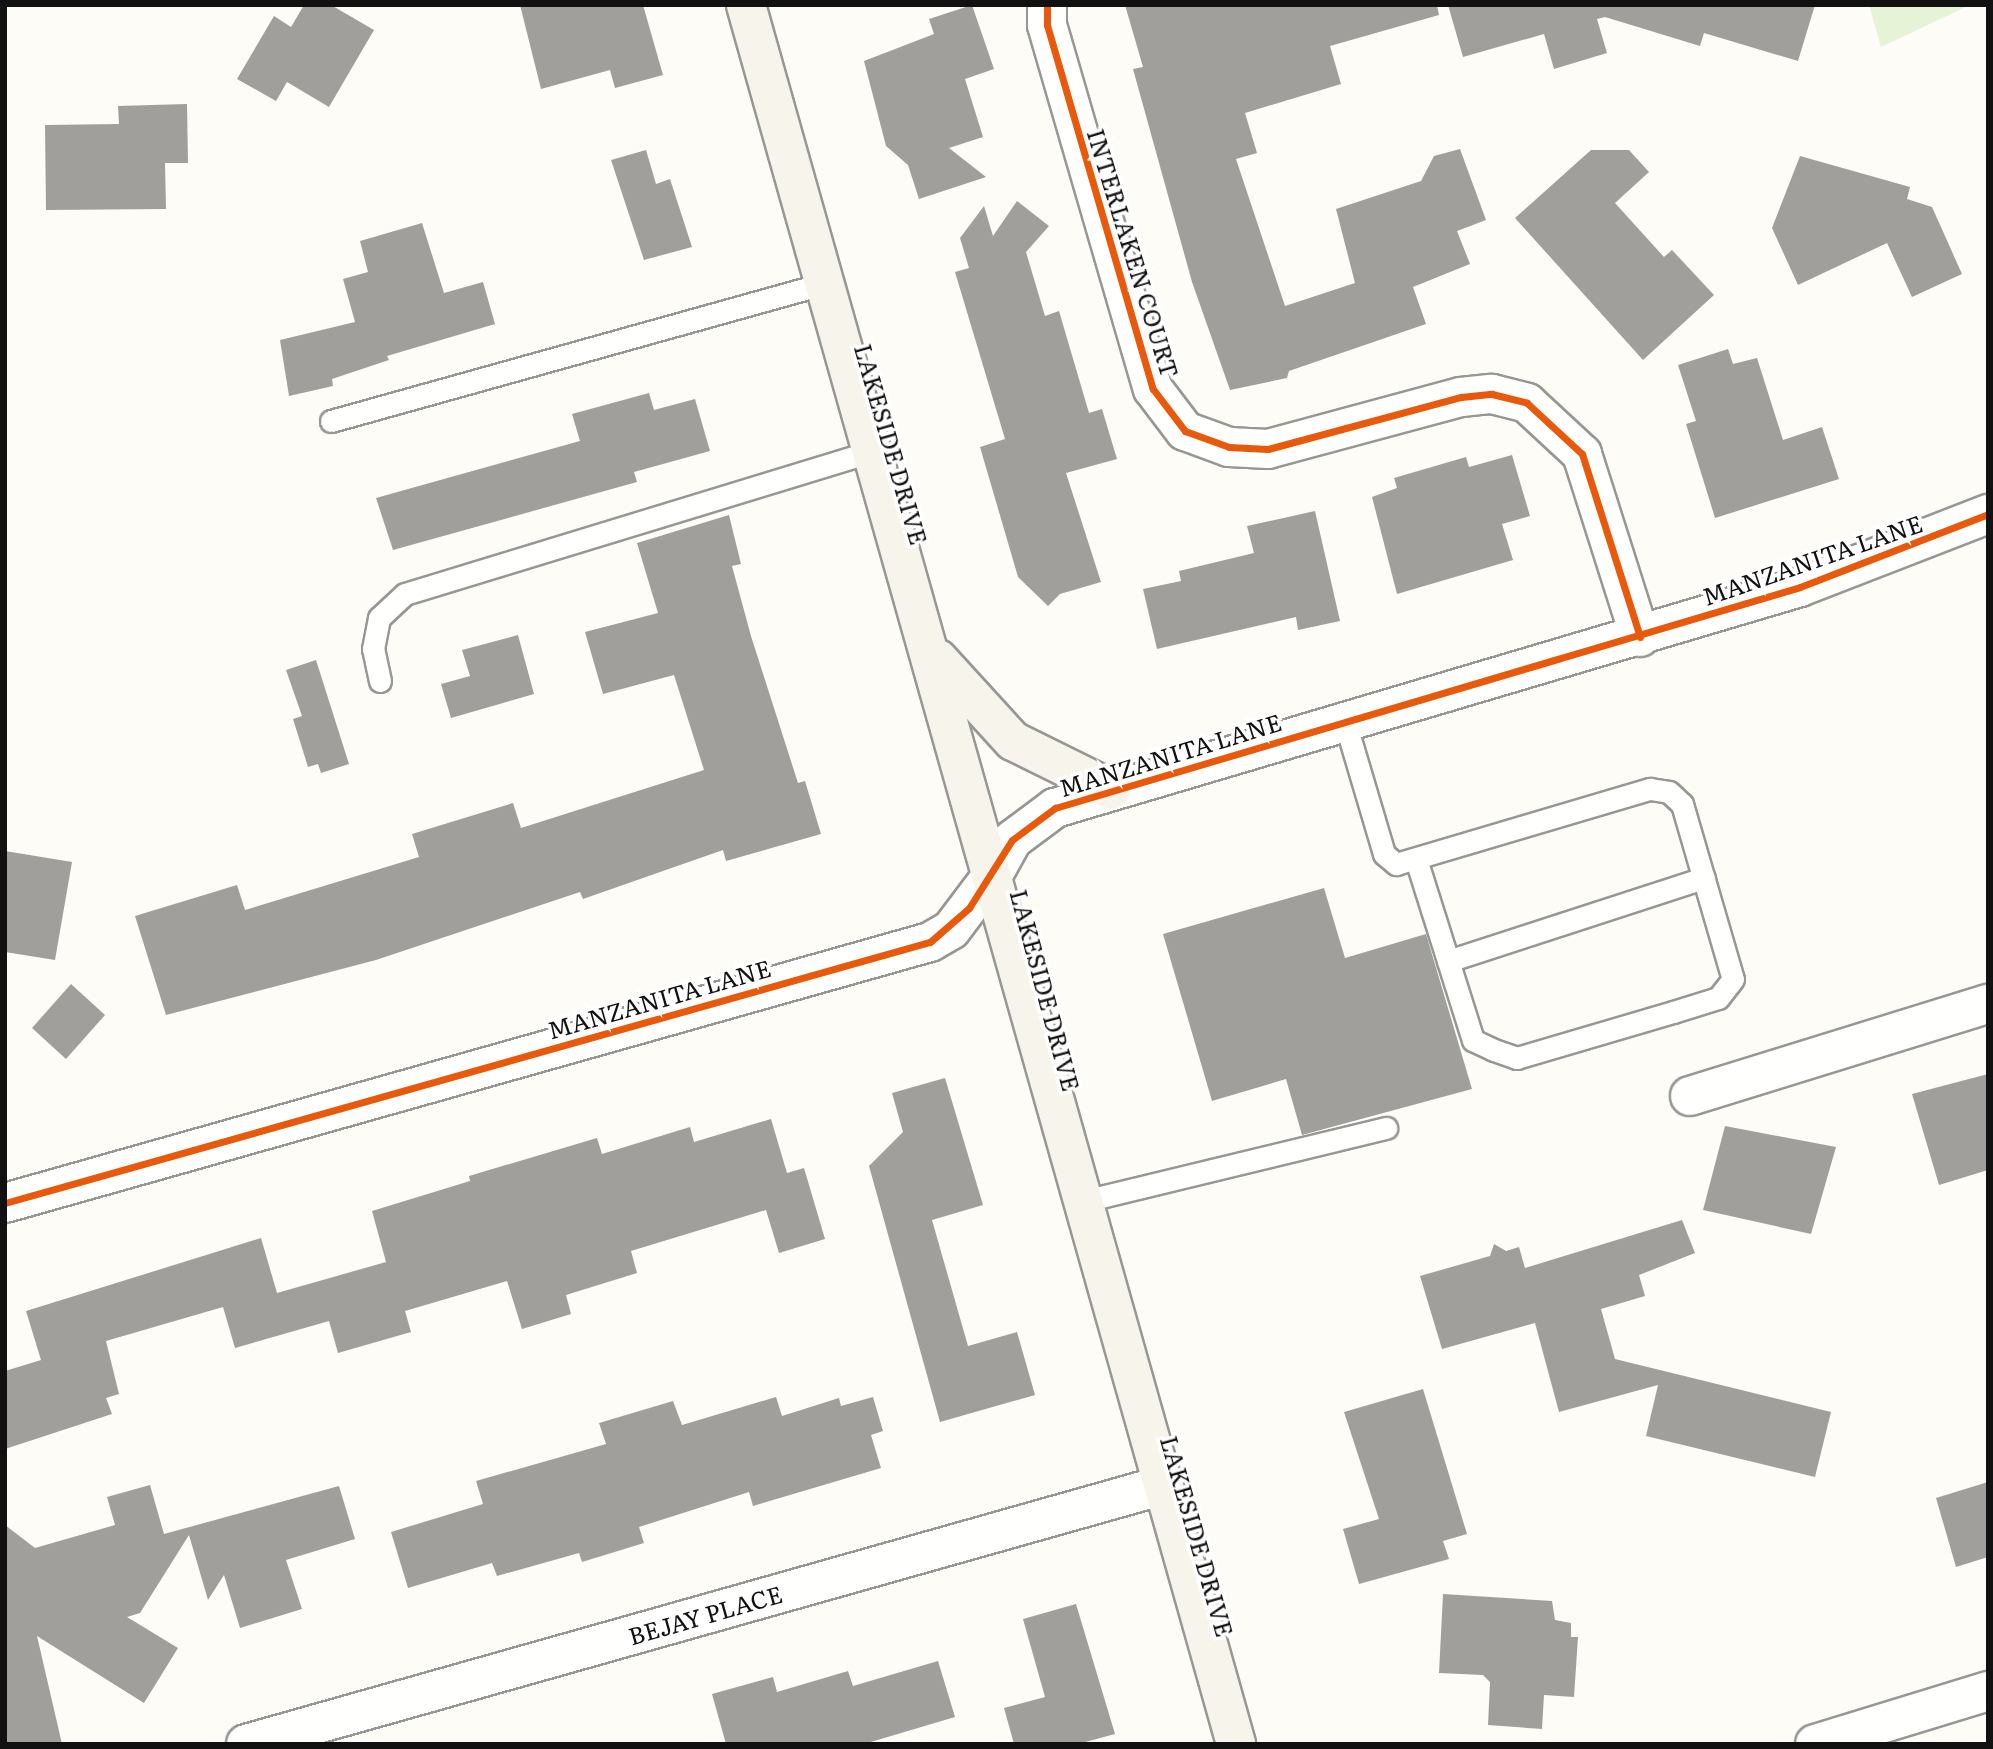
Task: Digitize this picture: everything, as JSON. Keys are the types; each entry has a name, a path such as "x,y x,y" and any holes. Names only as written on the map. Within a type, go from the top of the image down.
{"main road":[{"name":"LAKESIDE DRIVE","path":"746,5 994,873 1236,1744"},
{"path":"932,653 1013,741 1112,790"}],"street":[{"name":"INTERLAKEN COURT","path":"1047,5 1047,25 1153,389 1185,431 1229,447 1268,449 1461,397 1492,394 1527,403 1582,454 1640,637"},
{"name":"MANZANITA LANE","path":"5,1203 930,942 951,930 994,873 1012,840 1038,818 1112,790 1640,637 1894,555 1988,514"},
{"path":"1690,1096 1988,1004"},
{"name":"BEJAY PLACE","path":"246,1744 1164,1485"},
{"path":"1815,1744 1988,1691"}],"lane":[{"path":"331,421 826,283"},
{"path":"380,681 373,649 379,618 405,594 874,451"},
{"path":"1345,722 1384,854 1396,864 1650,789 1669,792 1682,804 1733,979 1718,998 1517,1058 1473,1040 1416,859"},
{"path":"1448,961 1704,878"},
{"path":"1084,1201 1386,1128"}],"green space":[{"path":"1869,5 1970,5 1881,47"}],"building":[{"path":"304,5 331,5 374,30 329,107 287,82 276,101 237,79 274,16 291,27"},
{"path":"520,5 643,5 663,75 615,88 610,70 541,89"},
{"path":"972,5 994,69 965,79 983,137 949,148 986,177 919,199 908,165 886,146 864,61 934,34 929,19"},
{"path":"1125,5 1437,5 1439,15 1330,46 1341,84 1245,113 1257,153 1236,159 1285,306 1355,283 1336,209 1421,181 1434,156 1460,149 1486,220 1457,231 1470,264 1413,287 1426,324 1289,371 1287,378 1230,390 1192,282 1133,69 1143,67"},
{"path":"1448,5 1815,5 1798,61 1704,33 1700,46 1605,17 1597,19 1607,53 1554,69 1544,34 1463,57"},
{"path":"187,104 188,163 165,163 166,209 46,210 45,125 119,124 118,106"},
{"path":"646,150 656,184 670,179 692,247 644,260 611,160"},
{"path":"1591,150 1629,150 1649,172 1615,203 1664,257 1672,250 1714,295 1643,360 1515,218"},
{"path":"1800,156 1910,187 1907,199 1932,207 1962,274 1912,297 1887,243 1798,285 1772,228"},
{"path":"1017,201 1049,226 1026,252 1045,316 1059,311 1089,413 1102,409 1117,459 1066,473 1101,582 1060,594 1048,606 1018,577 980,447 1005,439 955,272 969,268 960,238 984,206 993,236"},
{"path":"422,223 444,293 483,282 495,324 387,356 389,360 332,379 333,386 289,396 280,340 355,322 343,279 368,272 360,241"},
{"path":"1728,349 1733,364 1757,358 1783,440 1822,427 1839,479 1715,518 1686,424 1696,421 1678,365"},
{"path":"649,393 654,410 695,399 710,451 634,472 637,482 393,550 376,498 580,441 572,414"},
{"path":"1512,455 1530,516 1502,524 1513,560 1397,594 1372,497 1397,488 1394,478 1466,457 1469,467"},
{"path":"1315,511 1340,621 1298,630 1296,617 1157,649 1143,589 1181,581 1179,571 1254,553 1247,526"},
{"path":"729,515 741,564 732,566 751,636 798,783 805,781 821,834 726,861 723,850 583,899 580,892 376,960 166,1015 135,916 237,885 245,910 419,857 412,834 513,803 521,828 704,770 674,675 603,694 585,632 658,613 637,543"},
{"path":"518,635 534,694 451,718 441,684 470,676 462,650"},
{"path":"316,660 349,764 321,773 318,764 308,767 293,719 302,716 286,670"},
{"path":"5,851 72,862 55,960 5,952"},
{"path":"1324,888 1345,958 1426,934 1472,1089 1302,1135 1286,1079 1212,1101 1163,934"},
{"path":"71,984 105,1015 66,1059 32,1028"},
{"path":"1988,1074 1988,1170 1939,1185 1912,1094"},
{"path":"945,1078 983,1205 932,1220 968,1346 1017,1332 1035,1395 940,1422 869,1166 903,1132 892,1093"},
{"path":"771,1119 787,1173 804,1168 825,1239 779,1253 766,1210 631,1251 637,1273 566,1295 571,1314 522,1329 507,1281 405,1311 411,1332 338,1353 329,1321 235,1348 223,1307 106,1341 119,1394 106,1398 112,1414 5,1449 5,1371 41,1360 26,1311 261,1238 277,1293 386,1262 372,1211 470,1181 469,1176 597,1138 602,1154 690,1127 694,1142"},
{"path":"1725,1126 1836,1147 1811,1234 1703,1210"},
{"path":"1682,1220 1695,1253 1639,1275 1645,1296 1601,1309 1615,1359 1831,1412 1815,1477 1646,1436 1658,1385 1559,1412 1535,1323 1442,1349 1420,1276 1490,1256 1494,1244 1506,1251 1519,1247 1525,1268"},
{"path":"1423,1389 1467,1534 1443,1541 1449,1559 1359,1584 1343,1529 1379,1519 1344,1412"},
{"path":"776,1397 782,1416 839,1398 841,1406 873,1397 883,1431 871,1435 881,1468 753,1506 749,1492 639,1527 644,1543 582,1562 579,1553 497,1576 492,1563 408,1588 391,1532 483,1504 476,1481 606,1444 599,1423 673,1401 682,1425"},
{"path":"1988,1482 1988,1557 1956,1567 1936,1498"},
{"path":"150,1485 164,1534 339,1486 355,1539 286,1560 302,1609 240,1628 224,1575 208,1600 189,1535 140,1613 127,1617 178,1648 144,1703 37,1636 62,1744 5,1744 5,1525 35,1548 115,1525 107,1497"},
{"path":"1443,1594 1552,1601 1555,1620 1571,1623 1571,1637 1578,1637 1574,1697 1544,1695 1542,1729 1488,1725 1490,1682 1483,1675 1439,1673"},
{"path":"1076,1604 1115,1734 1078,1744 1014,1744 1004,1708 1045,1697 1023,1619"},
{"path":"938,1661 955,1717 864,1744 726,1744 712,1694 773,1677 777,1692 848,1671 853,1686"}],"cycle path":[{"path":"1047,5 1047,25 1153,389 1185,431 1229,447 1268,449 1461,397 1492,394 1527,403 1582,454 1640,637"},
{"path":"5,1203 930,942 969,908 1012,840 1055,808 1800,587 1988,514"}]}
